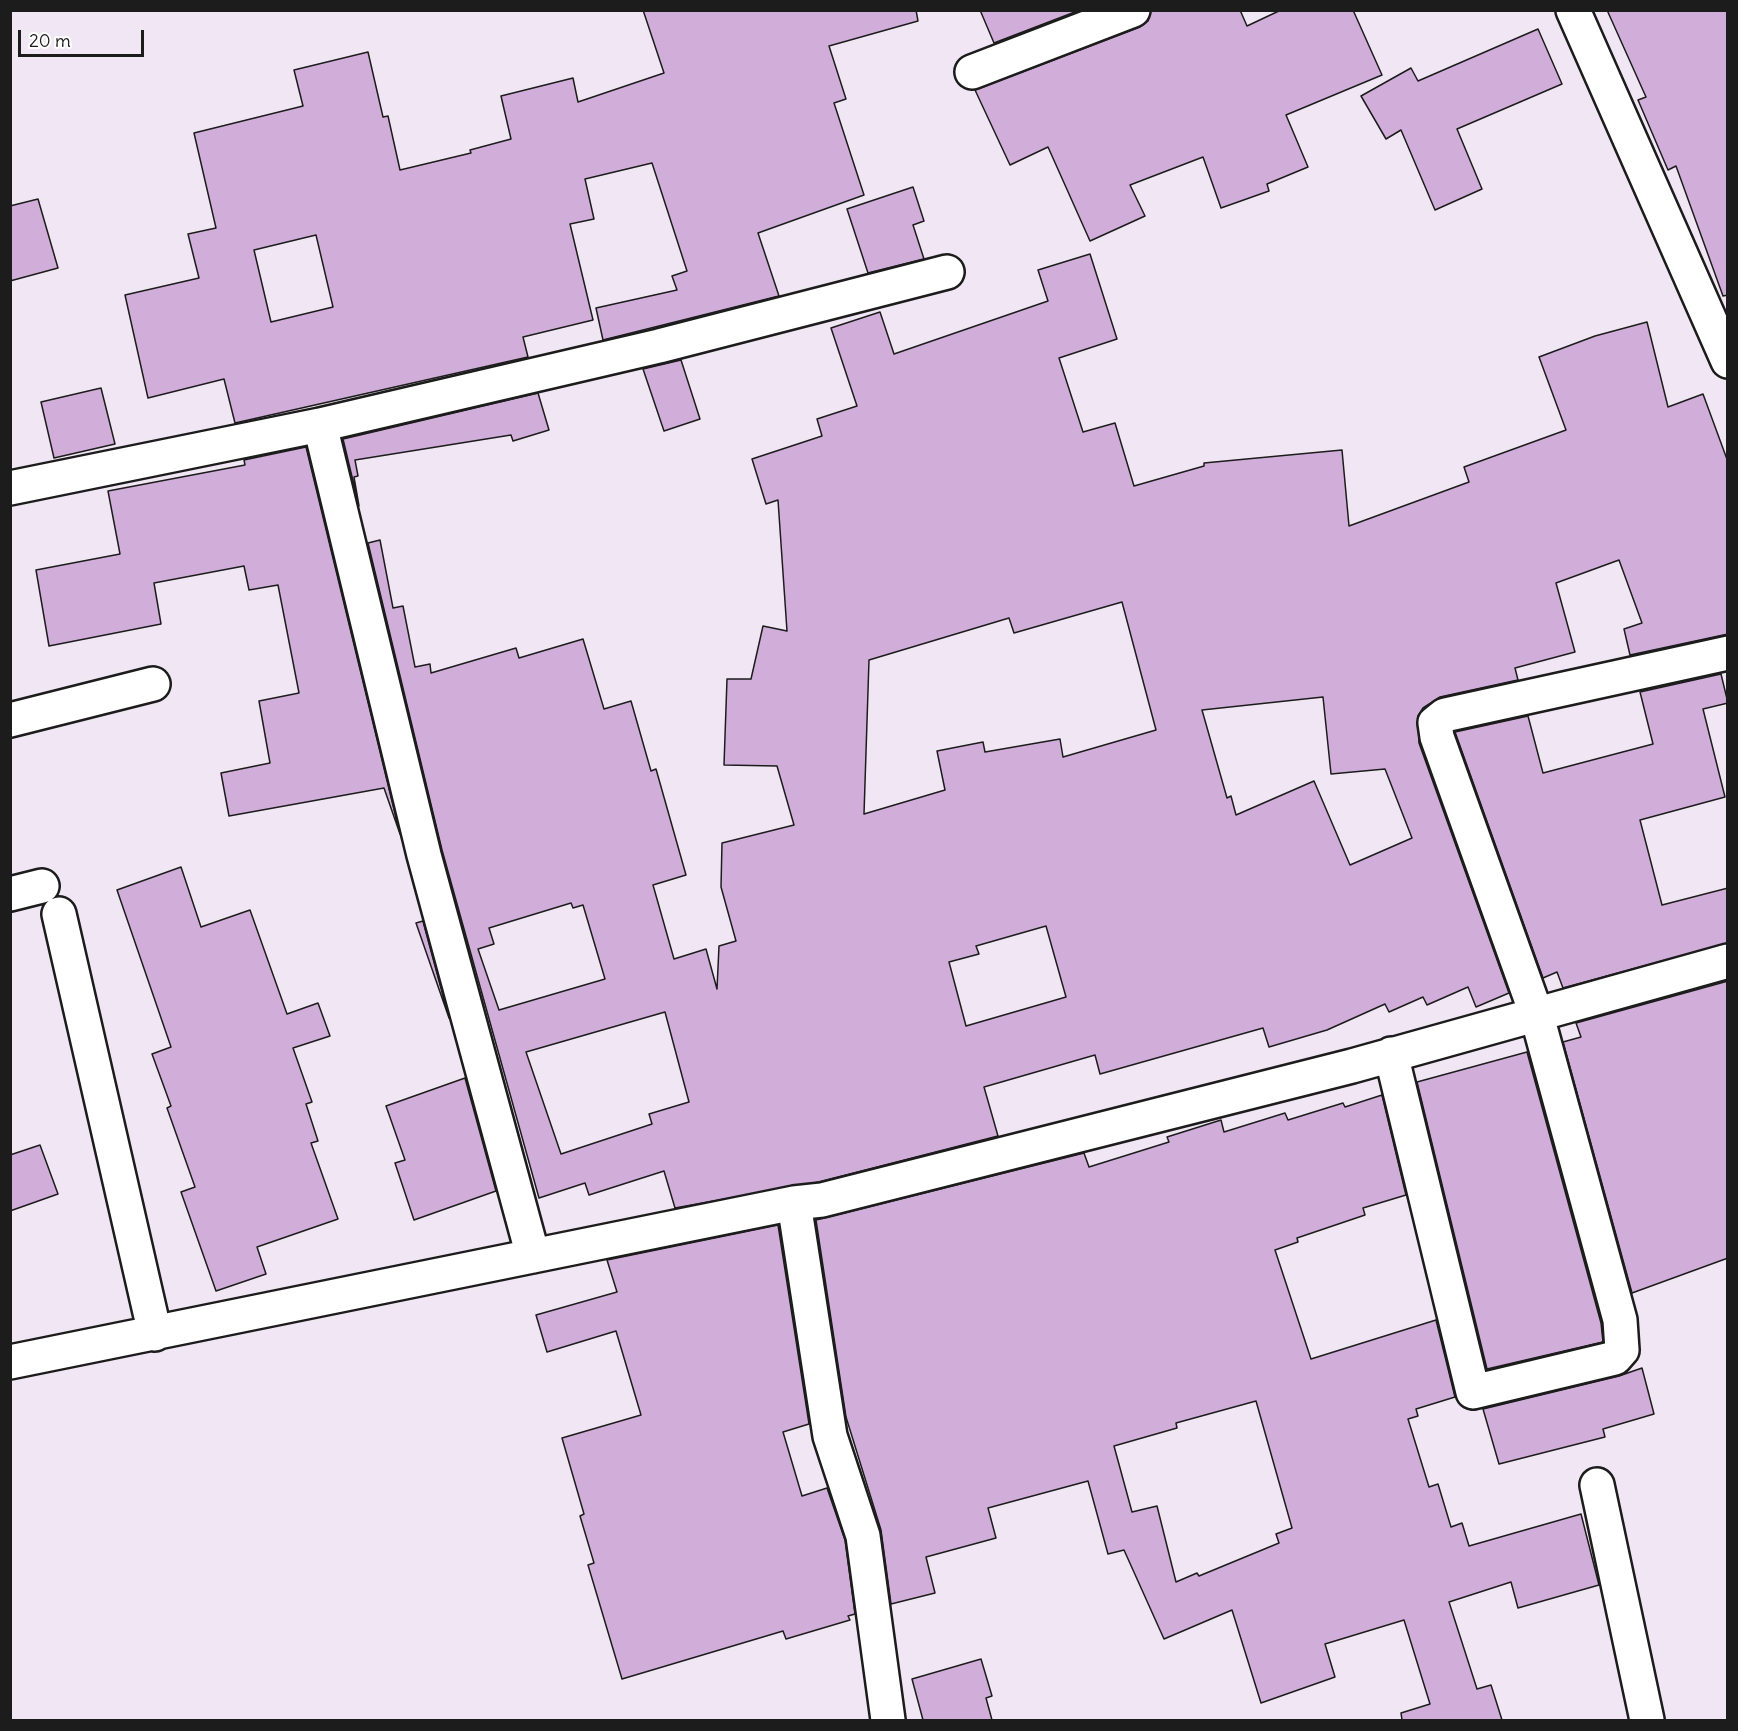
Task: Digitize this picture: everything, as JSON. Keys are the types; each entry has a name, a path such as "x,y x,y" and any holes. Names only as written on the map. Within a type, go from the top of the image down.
{"street":[{"path":"972,72 1133,10"},
{"path":"1573,10 1728,361"},
{"path":"10,488 320,425 659,346 947,272"},
{"path":"320,425 424,855 532,1256"},
{"path":"1391,1054 1473,1392 1600,1364 1615,1358 1622,1350 1620,1320 1537,1016 1437,737 1435,723 1445,714 1728,653"},
{"path":"10,720 153,684"},
{"path":"10,894 42,886"},
{"path":"59,914 155,1334"},
{"path":"10,1362 794,1203 822,1200 1537,1016 1728,961"},
{"path":"794,1203 830,1436 863,1536 888,1720"},
{"path":"1597,1485 1647,1720"}],"building":[{"path":"643,10 916,10 918,21 829,46 846,99 834,103 864,195 758,233 779,296 603,340 596,308 677,290 672,276 687,271 652,163 585,179 594,219 570,224 593,320 523,337 528,357 235,423 224,379 148,398 125,295 199,278 188,234 216,228 194,133 303,106 294,70 368,52 383,117 388,116 400,170 471,153 470,150 511,139 501,96 573,78 578,102 664,73","holes":["316,235 333,307 271,322 254,250"]},
{"path":"980,10 1080,10 994,43"},
{"path":"1151,10 1240,10 1247,26 1281,10 1353,10 1382,75 1286,115 1308,167 1267,184 1269,191 1221,208 1203,157 1130,185 1145,216 1090,241 1048,147 1010,165 975,90 1140,27 1148,21"},
{"path":"1607,10 1728,10 1728,295 1723,296 1676,166 1668,170 1638,100 1646,97"},
{"path":"1538,29 1562,84 1457,129 1482,189 1435,210 1401,130 1386,139 1361,96 1411,68 1418,81"},
{"path":"913,187 924,221 913,225 924,259 868,273 847,209"},
{"path":"38,199 58,268 10,281 10,206"},
{"path":"1090,254 1117,339 1059,358 1083,432 1115,423 1134,486 1204,466 1204,463 1342,450 1349,526 1469,482 1464,467 1566,430 1539,357 1595,336 1647,322 1668,407 1703,394 1728,462 1728,634 1630,655 1624,629 1642,623 1619,560 1556,583 1575,652 1515,668 1518,680 1440,697 1423,708 1418,716 1419,743 1509,993 1476,1007 1468,987 1427,1005 1423,997 1389,1012 1385,1004 1327,1030 1269,1047 1263,1028 1100,1074 1095,1055 984,1087 998,1136 819,1182 675,1208 664,1171 589,1195 585,1183 539,1198 442,850 368,543 380,540 393,608 403,606 415,667 430,664 431,673 516,648 519,658 583,639 604,709 631,701 651,771 656,769 686,875 653,885 674,959 706,949 717,989 719,946 736,941 721,887 722,843 794,825 777,766 724,765 727,679 751,679 763,626 787,631 778,500 766,504 752,459 822,436 817,419 857,406 831,328 880,312 894,354 1048,301 1038,270","holes":["1122,602 1156,730 1063,757 1060,739 985,752 983,742 937,751 945,790 864,814 869,660 1009,618 1014,633","1323,697 1331,774 1385,769 1412,838 1350,865 1314,781 1236,815 1231,796 1227,798 1202,710","571,903 573,908 583,905 605,979 499,1010 478,949 494,944 489,928","1046,926 1066,997 966,1026 949,962 979,954 976,946","665,1012 689,1102 649,1114 652,1124 561,1154 526,1052"]},
{"path":"681,360 700,419 664,431 643,369"},
{"path":"101,388 115,444 54,458 41,402"},
{"path":"538,393 549,430 513,441 511,435 355,460 358,476 354,477 359,506 343,439"},
{"path":"306,447 400,834 384,788 229,816 221,773 270,763 259,701 299,693 278,585 249,590 244,566 154,583 161,624 49,646 36,570 120,554 108,491 245,465 244,460"},
{"path":"1721,674 1728,703 1703,709 1725,797 1640,820 1662,905 1728,888 1728,943 1563,988 1557,972 1543,978 1455,732 1528,716 1543,773 1653,744 1640,692"},
{"path":"181,867 201,927 250,910 287,1014 318,1003 330,1036 293,1048 312,1102 306,1104 318,1141 311,1143 338,1219 257,1247 266,1274 216,1291 181,1192 195,1187 167,1108 171,1106 152,1054 171,1047 117,890"},
{"path":"423,921 449,1018 416,923"},
{"path":"1728,981 1728,1258 1632,1293 1563,1042 1581,1037 1576,1023"},
{"path":"1527,1052 1601,1323 1603,1342 1487,1369 1417,1082"},
{"path":"465,1078 496,1191 414,1220 395,1163 405,1160 386,1106"},
{"path":"1382,1095 1406,1195 1363,1208 1365,1215 1297,1238 1298,1242 1275,1250 1311,1359 1436,1320 1455,1397 1416,1409 1418,1416 1408,1419 1429,1487 1438,1484 1451,1527 1462,1523 1469,1546 1581,1514 1599,1585 1518,1608 1511,1582 1449,1602 1477,1689 1491,1685 1502,1720 1402,1720 1401,1713 1430,1704 1404,1620 1325,1644 1335,1677 1261,1703 1232,1610 1164,1639 1124,1550 1108,1554 1088,1481 988,1508 996,1538 926,1557 935,1593 891,1604 881,1530 846,1417 816,1220 1084,1153 1089,1167 1169,1142 1167,1137 1221,1120 1224,1132 1285,1113 1288,1120 1343,1103 1345,1107","holes":["1256,1401 1292,1528 1276,1534 1279,1543 1199,1576 1197,1573 1176,1582 1157,1506 1132,1512 1114,1446 1177,1428 1176,1423"]},
{"path":"40,1145 58,1194 10,1211 10,1155"},
{"path":"778,1225 809,1424 783,1432 802,1496 827,1488 845,1540 855,1614 848,1616 850,1620 786,1639 783,1631 622,1679 588,1565 594,1563 580,1516 584,1514 562,1438 641,1415 616,1331 547,1352 536,1315 617,1292 607,1260"},
{"path":"1642,1368 1654,1414 1603,1429 1605,1437 1499,1464 1483,1409 1619,1376"},
{"path":"981,1659 992,1696 986,1698 992,1720 923,1720 912,1679"}]}
